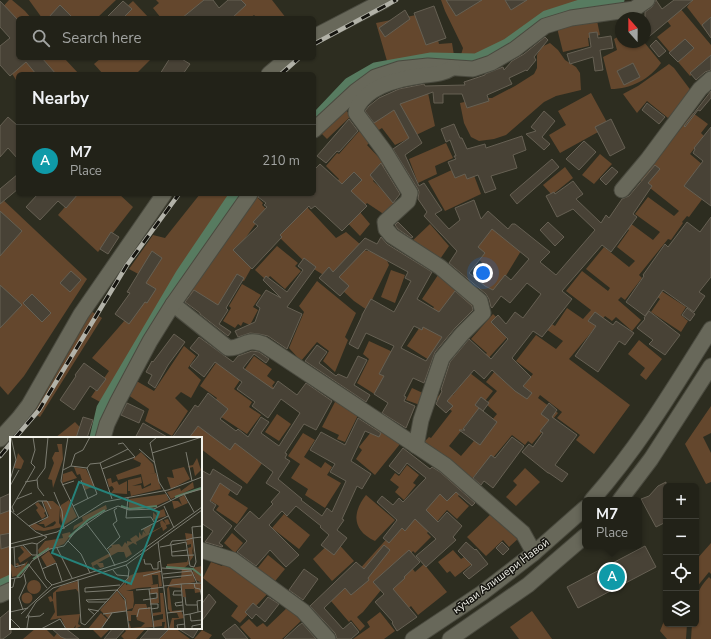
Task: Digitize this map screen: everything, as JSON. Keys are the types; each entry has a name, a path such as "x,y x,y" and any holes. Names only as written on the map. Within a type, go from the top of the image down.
{"street":[{"path":"316,36 385,0"},
{"path":"316,128 356,91 375,77 399,69 428,66 473,69 491,63 515,49 545,26 572,18 634,8 647,0"},
{"path":"271,72 286,60"},
{"path":"416,446 421,420 442,358 462,334 483,314 482,308 480,301 440,268 392,236 386,229 385,222 408,201 410,193 385,152 356,113 356,110 357,106 368,94 378,87 419,76 439,74 452,68"},
{"path":"622,190 648,160 700,89 711,79"},
{"path":"0,439 29,405 81,314 163,196"},
{"path":"103,437 107,424 118,402 150,341 172,304 248,196"},
{"path":"172,304 228,348 236,347 252,341 263,344 445,465 523,533 534,553"},
{"path":"595,497 613,476 645,432 711,329"},
{"path":"622,497 651,459 711,366"},
{"name":"кӯчаи Алишери Навоӣ","path":"413,639 482,594 534,553 582,511"},
{"name":"кӯчаи Алишери Навоӣ","path":"450,639 528,585 582,539"},
{"path":"202,550 233,560 303,611 328,639"},
{"path":"0,595 10,590"}],"shaded area":[{"path":"9,0 12,0 29,16 16,16 16,40 0,10"},
{"path":"29,0 116,0 99,16 41,16"},
{"path":"156,0 206,0 204,16 159,16 153,8 159,3"},
{"path":"237,0 272,0 284,16 254,15 227,16"},
{"path":"441,0 601,0 579,3 543,14 506,42 476,56 461,55 463,48"},
{"path":"692,0 711,0 711,38 687,7"},
{"path":"133,1 147,16 116,16"},
{"path":"679,7 711,45 711,58 690,76 657,37 671,26 665,18"},
{"path":"431,12 439,44 452,43 454,55 430,55 387,61 376,23"},
{"path":"596,16 600,35 588,38 589,46 563,52 556,24"},
{"path":"550,43 558,50 565,60 576,67 580,73 581,90 556,96 544,102 506,135 494,139 479,141 471,137 464,123 460,103 482,98 492,98 534,74 537,68 537,55 541,47"},
{"path":"16,45 16,60 66,60 77,72 16,72 16,80 9,69"},
{"path":"616,48 649,48 661,63 657,69 639,82 618,89 611,89 603,57 617,50"},
{"path":"99,60 150,60 138,72 101,72 94,64"},
{"path":"669,64 674,68 692,92 668,118 647,101 637,113 623,94 638,86"},
{"path":"427,88 435,126 395,145 382,128 377,131 368,116 394,99"},
{"path":"591,93 609,126 560,153 549,135 566,125 558,111"},
{"path":"342,106 351,116 327,139 318,130"},
{"path":"693,113 708,124 701,133 704,136 690,154 703,165 703,198 689,217 687,216 682,222 683,223 671,240 668,239 639,275 642,278 625,300 621,297 618,300 641,320 632,331 616,317 612,321 605,316 569,359 630,405 594,454 576,440 580,435 557,418 562,412 540,395 538,398 558,413 532,444 528,441 525,445 512,435 482,471 480,469 458,496 469,506 457,519 447,510 427,533 431,537 415,553 413,551 363,612 357,617 365,626 360,631 351,620 349,622 331,601 452,466 423,443 429,437 431,438 452,411 436,399 445,388 453,395 470,373 493,391 449,446 461,456 497,414 486,404 497,391 486,382 499,366 524,385 533,374 516,361 536,335 556,349 563,341 546,329 550,323 555,326 567,308 583,319 591,310 566,291 582,271 608,291 610,288 586,269 604,247 629,267 635,261 617,247 629,230 612,218 630,223 653,240 660,232 635,214 648,197 674,216 679,211 640,180"},
{"path":"361,129 373,140 367,145 386,165 373,181 396,203 385,215 367,203 359,211 370,224 360,236 341,216 327,193 339,179 326,166"},
{"path":"446,143 453,158 435,166 437,174 418,183 409,159"},
{"path":"600,154 612,164 594,184 582,175"},
{"path":"469,162 481,194 445,211 428,181"},
{"path":"565,167 573,178 552,195 543,185"},
{"path":"74,196 121,196 133,207 98,252 58,215"},
{"path":"198,196 231,196 177,273 102,403 91,397 109,371 92,358 145,297 144,277 129,269 153,235 165,238"},
{"path":"250,196 260,196 258,198 267,210 237,250 253,265 244,281 236,279 215,315 187,291"},
{"path":"0,197 87,279 24,376 8,395 0,386"},
{"path":"307,207 336,238 346,232 361,245 363,250 384,254 389,265 367,310 354,301 330,279 309,266 279,237 284,220"},
{"path":"491,223 524,246 496,292 473,280 483,264 470,249"},
{"path":"430,224 449,246 438,262 411,242"},
{"path":"277,246 298,263 295,266 301,271 285,289 270,276 266,280 255,270"},
{"path":"391,270 405,275 395,303 381,297"},
{"path":"438,275 476,300 470,310 444,322 430,313 434,307 422,299"},
{"path":"317,281 356,313 345,337 348,340 335,372 323,361 329,351 317,342 301,361 289,348 304,312 299,306"},
{"path":"242,284 261,295 253,307 258,310 250,325 243,322 241,326 238,324 235,328 223,321 231,308 229,306"},
{"path":"660,290 686,307 681,315 688,321 681,332 651,312 660,299 656,296"},
{"path":"91,311 102,318 40,417 29,411"},
{"path":"493,314 512,332 485,362 481,359 487,353 471,339"},
{"path":"422,324 443,338 429,360 407,346"},
{"path":"639,340 662,359 646,380 640,375 645,368 628,354"},
{"path":"369,341 395,353 376,395 357,383 369,359 363,354"},
{"path":"184,346 196,356 188,368 201,380 191,398 181,392 175,398 188,411 172,436 145,421 149,409 125,393 133,379 154,391"},
{"path":"254,356 272,369 267,376 275,382 272,386 283,394 276,404 243,372"},
{"path":"220,357 244,374 234,389 252,402 249,407 261,415 247,434 209,409 217,398 200,386"},
{"path":"412,388 425,394 420,405 406,400"},
{"path":"336,400 360,411 345,442 337,439 339,435 322,427"},
{"path":"711,406 711,433 703,437 711,453 711,482 706,484 685,444"},
{"path":"277,414 291,424 279,441 265,432"},
{"path":"192,417 228,436 263,462 247,484 202,450 202,437 178,437"},
{"path":"75,422 89,437 56,437"},
{"path":"376,426 400,444 375,475 356,459 362,450 359,447"},
{"path":"303,433 315,440 304,457 321,468 325,462 332,467 327,475 341,483 325,508 305,495 308,489 291,478 300,464 288,456"},
{"path":"407,465 419,475 413,483 416,485 404,500 395,492 399,487 390,480 395,473 399,476"},
{"path":"525,468 540,482 516,506 506,497 517,485 513,481"},
{"path":"215,477 232,488 228,495 248,508 237,524 216,510 219,506 202,495"},
{"path":"366,495 395,520 375,541 367,537 362,532 357,521 358,508"},
{"path":"10,501 10,577 0,582 0,509"},
{"path":"494,511 520,537 509,547 503,540 486,556 467,537"},
{"path":"284,514 310,535 299,549 272,528"},
{"path":"232,533 243,543 235,553 224,543"},
{"path":"334,539 354,561 332,581 313,559"},
{"path":"711,543 711,574 709,572 699,584 699,557"},
{"path":"453,550 461,559 466,556 472,564 455,577 450,571 447,573 438,562"},
{"path":"268,555 285,569 271,586 256,570"},
{"path":"226,561 271,590 240,623 231,616 238,606 203,578 211,562 222,566"},
{"path":"424,564 447,592 418,615 411,606 404,612 385,590 412,568 415,572"},
{"path":"709,577 711,579 711,639 691,639 692,627 699,627 699,591"},
{"path":"290,605 303,619 282,639 251,639 240,627 249,619 257,627 263,623 267,627"},
{"path":"532,611 552,639 519,639 510,627"},
{"path":"380,612 395,631 384,639 353,639 370,627 367,622"},
{"path":"663,624 663,627 687,627 686,639 667,639 660,631"},
{"path":"35,629 46,629 54,637 59,631 68,639 23,639"},
{"path":"92,629 110,629 101,638"},
{"path":"124,629 145,629 136,639 124,639 121,636 126,631"},
{"path":"157,629 176,629 190,639 141,639"},
{"path":"202,630 212,635 209,639 194,639"}],"building":[{"path":"204,0 213,0 219,8 228,0 241,0 246,5 234,16 184,16"},
{"path":"446,0 482,0 456,16"},
{"path":"505,0 527,0 511,10"},
{"path":"656,0 662,9 674,0 693,0 651,35 651,12 645,12 652,7"},
{"path":"0,1 16,18 16,60 44,60 54,72 34,72 26,62 10,76 0,65 0,46 10,38 0,27"},
{"path":"123,1 132,9 125,16 108,16"},
{"path":"60,5 71,16 50,16"},
{"path":"434,6 446,38 426,45 414,13"},
{"path":"405,10 410,19 385,37 379,28"},
{"path":"711,17 711,38 702,25"},
{"path":"597,32 598,38 611,36 613,48 600,50 603,70 595,71 593,57 570,64 567,54 591,47 589,33"},
{"path":"545,37 548,40 534,57 536,60 527,71 526,70 509,78 512,84 487,95 489,101 467,108 462,94 443,94 443,103 434,103 433,92 400,104 422,143 405,155 419,186 424,183 442,210 435,214 449,229 460,220 455,208 474,200 481,219 488,211 508,229 512,224 515,224 550,252 540,262 556,275 595,230 573,209 557,217 546,196 554,192 555,194 573,181 583,194 576,199 601,223 606,215 609,218 622,199 629,196 655,165 660,169 648,183 652,186 633,214 637,217 611,252 602,245 562,291 572,299 542,337 533,331 512,358 531,377 523,386 532,393 527,399 515,391 492,370 484,379 474,370 447,401 453,406 446,413 436,404 442,391 441,390 450,362 469,339 491,359 508,339 491,322 498,315 506,324 515,312 523,318 541,294 527,283 510,303 501,296 492,308 491,307 486,294 449,263 457,251 424,216 427,212 418,199 418,189 393,149 409,138 394,110 374,123 365,111 379,98 399,89 424,84 425,86 465,85 464,82 503,67 504,70 512,61 524,54","holes":["492,229 529,259 511,280 505,275 493,290 485,286 469,273 485,253 478,247"]},
{"path":"685,39 694,48 678,62 669,53"},
{"path":"656,40 666,51 659,57 651,47 651,45"},
{"path":"711,55 711,70 705,72 696,80 690,73"},
{"path":"169,60 183,60 190,64 184,72 161,72"},
{"path":"633,63 640,77 624,85 617,71"},
{"path":"711,91 711,98 700,111 698,110 685,127 684,126"},
{"path":"647,103 665,117 659,124 642,110"},
{"path":"544,111 555,121 542,137 550,144 544,150 526,134 536,131 531,127"},
{"path":"8,117 16,124 16,157 8,148 0,157 0,126"},
{"path":"349,119 358,131 339,152 337,151 326,163 317,156"},
{"path":"611,119 625,148 610,156 595,127"},
{"path":"454,124 467,149 485,144 486,148 522,136 526,150 513,155 517,168 491,176 496,189 485,193 478,175 467,179 465,174 455,178 448,162 456,159 454,156 456,156 450,140 446,142 441,129"},
{"path":"711,127 711,206 684,186 703,161 693,153 694,148"},
{"path":"584,141 596,152 579,170 566,159"},
{"path":"552,159 559,167 517,204 510,195"},
{"path":"381,163 400,194 393,203 370,175"},
{"path":"320,164 342,184 354,172 362,180 351,191 367,206 342,231 315,206 311,209 309,206 280,235 282,237 252,269 233,250 258,226 253,222 267,207 264,205 266,203 258,196 316,196 316,168"},
{"path":"612,167 618,172 606,185 600,179"},
{"path":"16,176 16,191 0,204 0,189"},
{"path":"36,196 76,196 66,208 58,201 40,220 26,207"},
{"path":"0,211 22,231 0,256"},
{"path":"711,217 711,277 699,292 705,296 694,312 663,290 645,316 626,302 665,244 668,247 687,222 700,232"},
{"path":"398,222 413,237 411,238 398,229 395,225"},
{"path":"548,222 564,237 555,246 540,230"},
{"path":"111,232 119,237 108,254 100,249"},
{"path":"381,237 387,244 432,272 417,299 439,312 455,291 472,306 473,310 455,328 435,352 424,383 413,378 404,396 406,397 404,401 415,406 406,428 382,413 388,403 374,394 384,376 379,374 394,346 366,333 358,349 349,344 371,299 394,312 411,281 405,278 408,272 366,249 339,277 349,286 340,296 319,278 329,267 333,272 365,238 377,244","holes":["414,326 422,330 423,327 442,337 426,361 401,348"]},
{"path":"152,251 162,258 146,283 156,289 147,303 145,302 129,324 115,314 130,293 127,292"},
{"path":"304,258 316,267 287,307 302,314 287,349 268,336 250,333 238,337 235,331 255,322 260,308 256,305 266,290 281,298 263,280 266,276 287,292 303,270 298,266"},
{"path":"71,271 81,280 70,292 60,283"},
{"path":"237,274 244,278 226,308 228,310 219,324 231,332 228,336 185,302 194,290 218,305"},
{"path":"0,285 22,305 0,328"},
{"path":"32,294 51,313 42,322 23,303"},
{"path":"687,308 695,314 690,321 682,315"},
{"path":"649,311 680,335 665,355 649,344 653,340 637,328 645,319 644,318"},
{"path":"595,312 613,325 616,321 634,333 625,345 619,341 598,372 575,356 596,326 588,321"},
{"path":"174,334 185,342 168,365 155,388 148,383 152,375 146,372 152,361 153,362"},
{"path":"199,337 233,362 238,356 252,351 259,352 269,359 266,363 254,354 243,368 273,389 278,381 297,395 306,383 332,401 316,430 304,424 285,453 287,454 285,458 290,461 278,479 302,499 301,500 322,516 327,508 332,512 346,481 330,472 335,464 310,450 321,432 345,445 358,418 381,433 379,437 365,431 351,461 371,474 362,489 357,486 342,519 344,520 337,530 347,538 334,555 321,545 329,535 320,527 321,526 296,506 287,516 282,511 269,525 299,555 286,567 270,550 256,566 237,552 247,541 234,529 250,511 259,519 273,504 271,502 280,492 266,483 273,472 235,443 230,450 198,426 190,437 173,437 195,405 198,407 208,393 228,409 220,419 236,431 238,429 248,437 261,417 269,422 261,433 279,446 300,413 281,399 268,418 252,406 255,402 237,389 242,382 215,362 204,377 190,366 199,355 190,348"},
{"path":"317,345 327,352 319,363 336,376 338,374 347,378 358,356 367,360 354,385 370,395 366,402 305,361"},
{"path":"84,363 106,379 97,391 90,386 74,410 60,400"},
{"path":"481,397 489,403 483,411 475,405"},
{"path":"127,403 144,411 139,423 121,415"},
{"path":"549,403 557,410 552,417 577,435 555,465 568,474 562,482 522,452 529,444 533,447 543,433 540,431 549,420 541,414"},
{"path":"479,408 497,422 480,445 459,430 465,430 463,429"},
{"path":"83,417 93,420 87,437 76,437"},
{"path":"143,423 167,437 136,437"},
{"path":"512,437 524,446 493,488 484,481 481,485 473,478 491,455 495,458"},
{"path":"403,448 430,469 432,467 440,472 475,503 472,506 456,492 447,501 440,494 426,510 438,522 447,512 462,526 453,537 456,540 426,567 416,556 436,539 415,519 405,531 402,528 389,543 383,538 397,520 377,502 382,496 393,505 399,498 403,502 426,478 407,463 399,474 389,466"},
{"path":"213,469 242,487 237,495 220,483 210,501 216,505 213,510 232,526 219,543 223,546 222,547 205,542 213,531 202,524 202,471 210,475"},
{"path":"663,484 663,524 656,527 642,501 642,499 649,496 658,486"},
{"path":"10,493 10,510 0,514 0,498"},
{"path":"10,533 10,546 1,549 0,535"},
{"path":"466,542 475,550 476,549 488,564 469,579 463,573 472,565 458,551"},
{"path":"502,542 509,549 503,555 496,548"},
{"path":"384,545 390,550 368,578 369,580 351,595 345,588 324,608 343,629 351,622 359,632 351,639 337,639 335,633 310,606 356,562 364,569"},
{"path":"645,546 656,567 578,608 567,587 639,549 642,549"},
{"path":"409,550 420,562 393,589 417,617 397,631 392,623 393,622 375,602 384,594 373,582"},
{"path":"304,569 318,579 303,600 289,590"},
{"path":"209,594 216,602 202,621 202,604"},
{"path":"268,597 279,604 265,622 256,614 252,619 245,612 253,603 259,608"},
{"path":"10,610 11,633 3,639 0,639 0,618"},
{"path":"302,623 316,639 284,639 298,626"},
{"path":"235,624 248,639 226,639 222,634"},
{"path":"52,629 66,629 79,639 66,639 61,637"},
{"path":"112,629 125,629 116,639 104,639"},
{"path":"149,629 169,629 159,639 140,639"},
{"path":"179,629 198,629 193,638"}],"waterway":[{"path":"316,118 349,83 375,68 431,58 476,59 507,44 546,16 580,5 611,3 619,0"},
{"path":"95,437 102,408 181,274 234,196"},
{"path":"0,585 10,580"}],"railway":[{"path":"316,43 396,0"},
{"path":"283,72 297,60"},
{"path":"16,437 39,410 127,265 178,196"},
{"path":"0,456 10,444"}],"place":[{"name":"М7","path":"612,577"}]}
